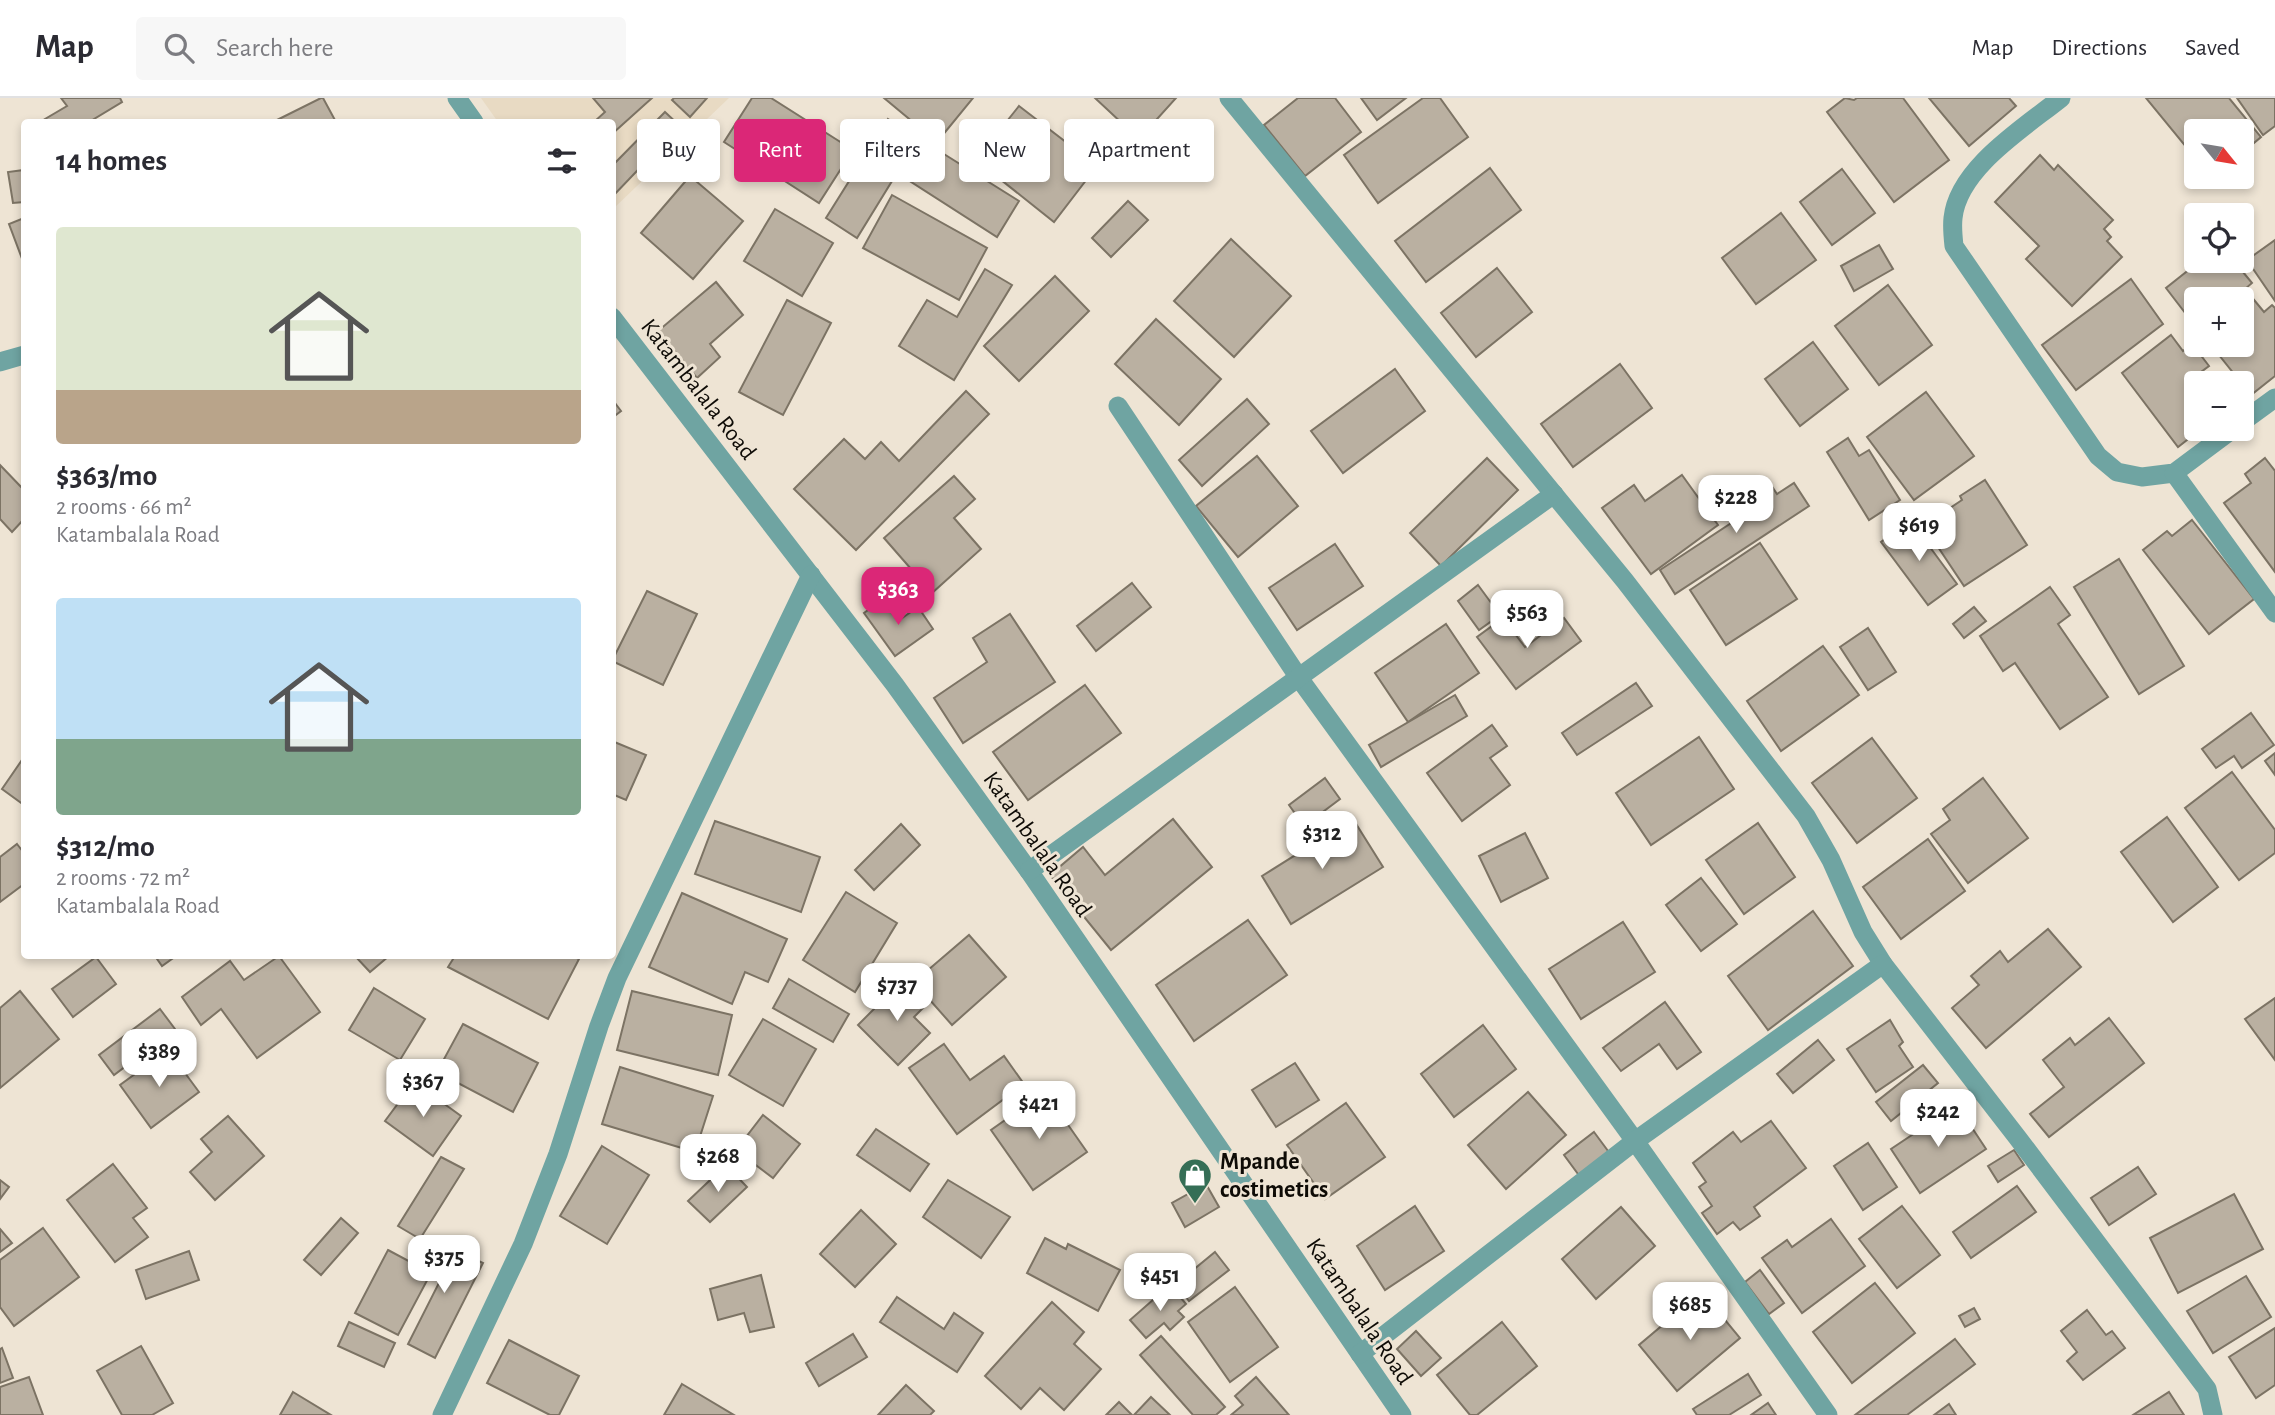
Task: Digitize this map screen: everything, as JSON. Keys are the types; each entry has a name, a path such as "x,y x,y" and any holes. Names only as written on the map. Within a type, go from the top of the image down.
{"street":[{"path":"457,98 472,119"},
{"path":"1229,98 1625,580 1806,816 1831,860 1863,932 1883,964 2207,1389 2213,1415"},
{"path":"2062,98 2004,143 1959,193 1953,218 1954,246 2098,456 2117,472 2142,477 2174,473 2217,441"},
{"name":"Katambalala Road","path":"616,322 895,685 1029,872 1402,1415"},
{"path":"0,362 21,356"},
{"path":"2254,413 2275,398"},
{"path":"1118,406 1299,678 1635,1141 1828,1415"},
{"path":"2174,473 2275,613"},
{"path":"1029,872 1554,494"},
{"path":"442,1415 523,1244 558,1154 617,978 811,575"},
{"path":"1360,1354 1635,1141 1883,964"}],"shaded area":[{"path":"481,98 729,98 707,119 637,119 637,182 641,182 616,206 616,119 496,119"}],"building":[{"path":"61,98 120,98 122,102 94,119 45,119 67,106"},
{"path":"323,98 334,119 279,119"},
{"path":"593,98 652,98 616,130 616,119 597,119 605,112"},
{"path":"707,98 690,117 672,100"},
{"path":"752,98 771,98 804,119 739,119"},
{"path":"884,98 973,98 945,132 945,119 909,119"},
{"path":"1095,98 1176,98 1157,119 1118,119"},
{"path":"1298,98 1335,98 1361,132 1305,176 1264,125"},
{"path":"1361,98 1406,98 1377,120"},
{"path":"1423,98 1440,98 1468,137 1378,203 1344,155"},
{"path":"1845,98 1903,98 1949,160 1894,202 1827,112"},
{"path":"1929,98 2009,98 2016,106 1969,146"},
{"path":"2146,98 2229,98 2246,119 2184,119 2184,144"},
{"path":"2237,98 2275,98 2275,126 2263,135"},
{"path":"1019,106 1036,119 1009,119"},
{"path":"665,112 672,119 658,119"},
{"path":"734,126 734,148 724,142"},
{"path":"2254,128 2261,137 2254,143"},
{"path":"1050,130 1064,141 1064,182 1085,182 1054,222 1004,182 1050,182"},
{"path":"826,133 840,142 840,170 819,203 786,182 826,182"},
{"path":"637,141 637,171 616,193 616,162"},
{"path":"945,155 959,163 959,182 989,182 1019,201 997,237 911,182 945,182"},
{"path":"2040,155 2054,170 2058,165 2113,220 2104,229 2111,237 2107,241 2122,257 2072,306 2026,259 2039,246 1995,202"},
{"path":"1490,168 1521,210 1426,282 1395,241"},
{"path":"1842,169 1875,213 1832,245 1800,202"},
{"path":"21,170 21,202 13,203 8,172"},
{"path":"685,182 697,182 743,221 693,279 641,233"},
{"path":"849,182 891,182 857,238 826,218"},
{"path":"892,195 987,248 959,300 863,248"},
{"path":"1128,201 1148,220 1111,257 1092,238"},
{"path":"775,209 833,243 802,296 744,261"},
{"path":"1781,213 1816,260 1756,304 1722,258"},
{"path":"21,219 21,256 9,224"},
{"path":"1231,239 1291,296 1234,357 1174,301"},
{"path":"2275,240 2275,301 2254,270 2254,255"},
{"path":"1879,245 1893,269 1854,291 1841,266"},
{"path":"1497,268 1532,312 1476,357 1441,313"},
{"path":"985,269 1012,285 954,380 899,346 927,300 957,317"},
{"path":"2185,273 2244,273 2252,283 2247,287 2184,287 2184,311 2166,288"},
{"path":"1055,276 1089,311 1019,381 984,346"},
{"path":"2131,279 2163,324 2076,390 2042,345"},
{"path":"716,282 743,315 710,344 720,357 697,378 658,331"},
{"path":"1888,285 1932,345 1879,385 1835,326"},
{"path":"787,300 831,323 783,415 739,392"},
{"path":"2254,300 2264,312 2272,305 2275,308 2275,376 2254,393 2254,371 2232,371 2221,357 2254,357"},
{"path":"1156,319 1221,379 1179,425 1115,364"},
{"path":"2171,335 2184,350 2184,357 2202,357 2209,366 2202,371 2184,371 2186,441 2178,447 2122,373"},
{"path":"1813,342 1848,389 1800,426 1765,379"},
{"path":"1620,364 1652,408 1573,467 1541,424"},
{"path":"1395,369 1425,411 1343,473 1311,431"},
{"path":"966,391 989,414 856,550 794,489 844,439 865,459 881,442 899,461"},
{"path":"1926,392 1974,456 1914,500 1867,437"},
{"path":"1247,399 1269,424 1202,486 1179,460"},
{"path":"1848,438 1859,456 1869,450 1900,500 1869,520 1827,452"},
{"path":"1257,456 1298,506 1238,557 1196,506"},
{"path":"1487,458 1518,490 1441,566 1410,533"},
{"path":"2265,458 2275,471 2275,572 2224,503 2251,483 2245,474"},
{"path":"0,465 21,487 21,522 12,532 0,519"},
{"path":"1682,475 1718,525 1651,574 1602,508 1634,485 1645,501"},
{"path":"954,476 975,499 954,518 981,549 932,593 884,538"},
{"path":"1985,480 2027,545 1964,586 1928,532 1951,516 1947,510 1962,500 1960,496"},
{"path":"1769,482 1777,494 1794,483 1809,506 1675,594 1660,570 1754,508 1746,497"},
{"path":"1910,520 1957,584 1928,605 1881,542"},
{"path":"2192,520 2254,599 2209,634 2143,550 2167,531 2172,536"},
{"path":"1760,543 1797,599 1726,645 1690,590"},
{"path":"1335,544 1363,586 1297,630 1269,588"},
{"path":"2119,559 2184,666 2139,694 2074,587"},
{"path":"1132,583 1151,607 1096,651 1077,626"},
{"path":"1478,585 1500,615 1479,630 1458,601"},
{"path":"2050,587 2070,615 2058,624 2108,697 2060,729 2015,663 2003,671 1980,636"},
{"path":"647,591 697,614 663,685 616,663 616,653"},
{"path":"882,600 898,621 918,607 933,629 895,656 864,613"},
{"path":"1974,607 1986,621 1964,638 1953,624"},
{"path":"1010,614 1055,682 963,743 934,698 987,662 973,638"},
{"path":"1503,618 1525,647 1564,618 1581,641 1516,689 1477,637"},
{"path":"1446,624 1479,673 1408,722 1375,673"},
{"path":"1868,628 1896,672 1868,690 1840,647"},
{"path":"1823,646 1859,695 1781,751 1747,701"},
{"path":"1636,683 1652,706 1577,755 1562,733"},
{"path":"1085,685 1121,733 1028,800 993,752"},
{"path":"1455,695 1467,716 1381,767 1369,745"},
{"path":"2251,713 2274,745 2242,768 2234,756 2216,768 2202,749"},
{"path":"1492,725 1507,746 1490,758 1510,785 1462,821 1427,773"},
{"path":"1699,737 1734,789 1651,845 1616,793"},
{"path":"1872,738 1917,798 1857,843 1812,783"},
{"path":"616,743 646,755 626,800 616,796"},
{"path":"2275,753 2275,775 2265,761"},
{"path":"21,761 21,803 2,789"},
{"path":"2232,772 2275,830 2275,853 2239,880 2185,808"},
{"path":"1325,778 1340,799 1304,826 1289,805"},
{"path":"1983,778 2028,838 1968,883 1931,834 1950,820 1943,809"},
{"path":"2167,817 2218,887 2173,922 2121,852"},
{"path":"1173,819 1212,867 1111,950 1050,875 1083,847 1105,875"},
{"path":"1353,819 1383,867 1291,924 1262,876"},
{"path":"715,821 820,857 801,912 695,874"},
{"path":"1758,823 1795,877 1744,914 1706,860"},
{"path":"901,824 920,845 874,890 855,870"},
{"path":"1525,833 1548,878 1501,902 1479,856"},
{"path":"1928,839 1965,891 1901,939 1863,887"},
{"path":"17,844 21,849 21,886 0,902 0,857"},
{"path":"1701,878 1737,924 1701,951 1666,905"},
{"path":"846,892 897,923 855,992 803,960"},
{"path":"682,893 787,939 768,982 745,972 732,1004 649,967"},
{"path":"1813,911 1853,966 1768,1030 1728,976"},
{"path":"1248,920 1287,975 1194,1041 1156,985"},
{"path":"1623,922 1655,972 1581,1019 1549,969"},
{"path":"2048,929 2081,967 1986,1048 1952,1008 1979,985 1971,976 2000,951 2008,962"},
{"path":"969,935 1006,977 952,1025 914,982"},
{"path":"93,959 97,959 116,984 73,1017 52,989"},
{"path":"157,959 172,959 162,966"},
{"path":"275,959 281,959 320,1012 257,1058 221,1009 201,1025 182,997 230,961 244,980"},
{"path":"358,959 385,959 370,972"},
{"path":"453,959 579,959 548,1019 448,967"},
{"path":"789,979 849,1014 833,1042 773,1008"},
{"path":"903,980 927,1004 914,1017 930,1033 898,1065 858,1025"},
{"path":"374,988 425,1019 400,1060 349,1030"},
{"path":"20,991 59,1039 0,1088 0,1008"},
{"path":"632,991 732,1015 718,1075 617,1050"},
{"path":"2275,998 2275,1060 2245,1019"},
{"path":"1665,1002 1701,1052 1677,1069 1659,1044 1621,1071 1603,1048"},
{"path":"160,1009 175,1029 114,1075 99,1055"},
{"path":"2109,1018 2144,1063 2049,1137 2030,1114 2064,1087 2043,1060 2070,1038 2075,1045"},
{"path":"763,1019 816,1049 783,1106 729,1075"},
{"path":"1890,1020 1903,1042 1899,1046 1913,1067 1876,1092 1847,1049"},
{"path":"463,1024 538,1063 513,1112 437,1072"},
{"path":"1483,1025 1516,1069 1454,1117 1421,1074"},
{"path":"1818,1040 1834,1060 1793,1093 1777,1074"},
{"path":"944,1044 970,1080 1004,1056 1024,1084 957,1134 909,1068"},
{"path":"168,1050 199,1092 151,1128 120,1085"},
{"path":"1295,1063 1319,1100 1276,1127 1252,1090"},
{"path":"1923,1065 1938,1083 1891,1121 1876,1102"},
{"path":"620,1067 713,1096 695,1152 602,1124"},
{"path":"414,1082 461,1116 433,1156 385,1121"},
{"path":"1045,1092 1087,1152 1033,1190 991,1130"},
{"path":"1528,1092 1566,1135 1506,1189 1468,1145"},
{"path":"1346,1103 1385,1157 1325,1199 1287,1145"},
{"path":"1957,1105 1986,1149 1920,1193 1891,1149"},
{"path":"763,1115 800,1144 773,1178 736,1150"},
{"path":"228,1116 264,1156 215,1200 190,1172 212,1152 201,1139"},
{"path":"1771,1121 1806,1168 1754,1207 1760,1216 1740,1230 1733,1222 1717,1234 1702,1213 1712,1206 1699,1187 1706,1182 1693,1163 1733,1132 1741,1142"},
{"path":"876,1129 929,1164 910,1191 857,1155"},
{"path":"1594,1132 1611,1155 1581,1178 1564,1155"},
{"path":"1868,1143 1897,1187 1863,1210 1834,1166"},
{"path":"602,1146 649,1175 607,1244 560,1216"},
{"path":"2014,1150 2024,1165 1998,1182 1988,1166"},
{"path":"441,1157 464,1169 420,1239 398,1226"},
{"path":"113,1164 147,1208 133,1218 148,1237 115,1262 67,1200"},
{"path":"726,1165 747,1187 710,1222 688,1201"},
{"path":"2138,1167 2156,1194 2109,1225 2091,1198"},
{"path":"0,1180 9,1187 0,1199"},
{"path":"948,1180 1010,1217 981,1258 923,1217"},
{"name":"Mpande costimetics","path":"1206,1184 1219,1207 1185,1227 1172,1203"},
{"path":"2017,1186 2036,1212 1971,1258 1953,1232"},
{"path":"2234,1194 2263,1249 2178,1293 2150,1238"},
{"path":"1415,1206 1444,1251 1385,1290 1357,1246"},
{"path":"1902,1206 1940,1255 1897,1288 1859,1239"},
{"path":"1621,1207 1655,1246 1596,1299 1562,1259"},
{"path":"861,1210 896,1244 855,1287 820,1254"},
{"path":"341,1218 358,1233 321,1275 304,1260"},
{"path":"1831,1219 1865,1266 1802,1313 1762,1258 1787,1240 1792,1247"},
{"path":"43,1228 79,1277 14,1326 0,1307 0,1260"},
{"path":"0,1229 12,1243 0,1252"},
{"path":"1045,1238 1066,1249 1068,1244 1120,1270 1098,1311 1027,1273"},
{"path":"431,1239 483,1263 435,1358 408,1344 443,1275 419,1263"},
{"path":"388,1250 431,1273 398,1335 355,1313"},
{"path":"189,1251 199,1280 146,1299 136,1270"},
{"path":"1215,1252 1229,1270 1189,1301 1176,1284"},
{"path":"1760,1270 1784,1303 1769,1314 1745,1282"},
{"path":"761,1275 774,1327 750,1332 744,1313 718,1320 710,1289"},
{"path":"2246,1276 2271,1317 2213,1353 2187,1311"},
{"path":"1875,1283 1915,1333 1852,1383 1813,1332"},
{"path":"1170,1285 1186,1304 1178,1311 1184,1317 1170,1330 1164,1323 1146,1338 1130,1320"},
{"path":"1235,1287 1278,1347 1230,1382 1188,1322"},
{"path":"1702,1292 1740,1338 1677,1391 1639,1345"},
{"path":"897,1297 944,1329 954,1313 983,1333 957,1372 880,1322"},
{"path":"1052,1302 1084,1332 1074,1344 1101,1369 1064,1410 1040,1388 1021,1409 985,1376"},
{"path":"1974,1308 1980,1319 1965,1327 1959,1316"},
{"path":"2087,1310 2106,1335 2112,1331 2125,1348 2083,1380 2067,1361 2077,1352 2061,1331"},
{"path":"349,1322 395,1343 384,1367 338,1346"},
{"path":"1502,1322 1537,1366 1477,1415 1470,1415 1437,1375"},
{"path":"2275,1328 2275,1385 2256,1398 2229,1357"},
{"path":"1416,1331 1441,1358 1421,1376 1397,1349"},
{"path":"853,1334 867,1357 819,1386 806,1363"},
{"path":"1161,1336 1225,1407 1216,1415 1193,1415 1140,1355"},
{"path":"1955,1339 1975,1364 1907,1415 1855,1415"},
{"path":"509,1340 579,1376 559,1415 550,1415 487,1383"},
{"path":"141,1346 173,1403 152,1415 122,1415 97,1371"},
{"path":"2,1348 13,1378 0,1383 0,1349"},
{"path":"1748,1374 1761,1395 1729,1415 1697,1415 1693,1409"},
{"path":"29,1377 43,1415 0,1415 0,1387"},
{"path":"1256,1377 1289,1415 1231,1415 1243,1405 1235,1396"},
{"path":"682,1384 734,1415 664,1415"},
{"path":"906,1385 934,1411 930,1415 878,1415"},
{"path":"293,1392 331,1415 280,1415"},
{"path":"2169,1392 2184,1415 2133,1415"},
{"path":"1151,1397 1170,1415 1134,1415"},
{"path":"1119,1402 1132,1415 1106,1415"},
{"path":"1768,1403 1776,1415 1751,1415"},
{"path":"1949,1404 1956,1415 1934,1415"}],"place":[{"name":"Mpande costimetics","path":"1195,1205"}]}
